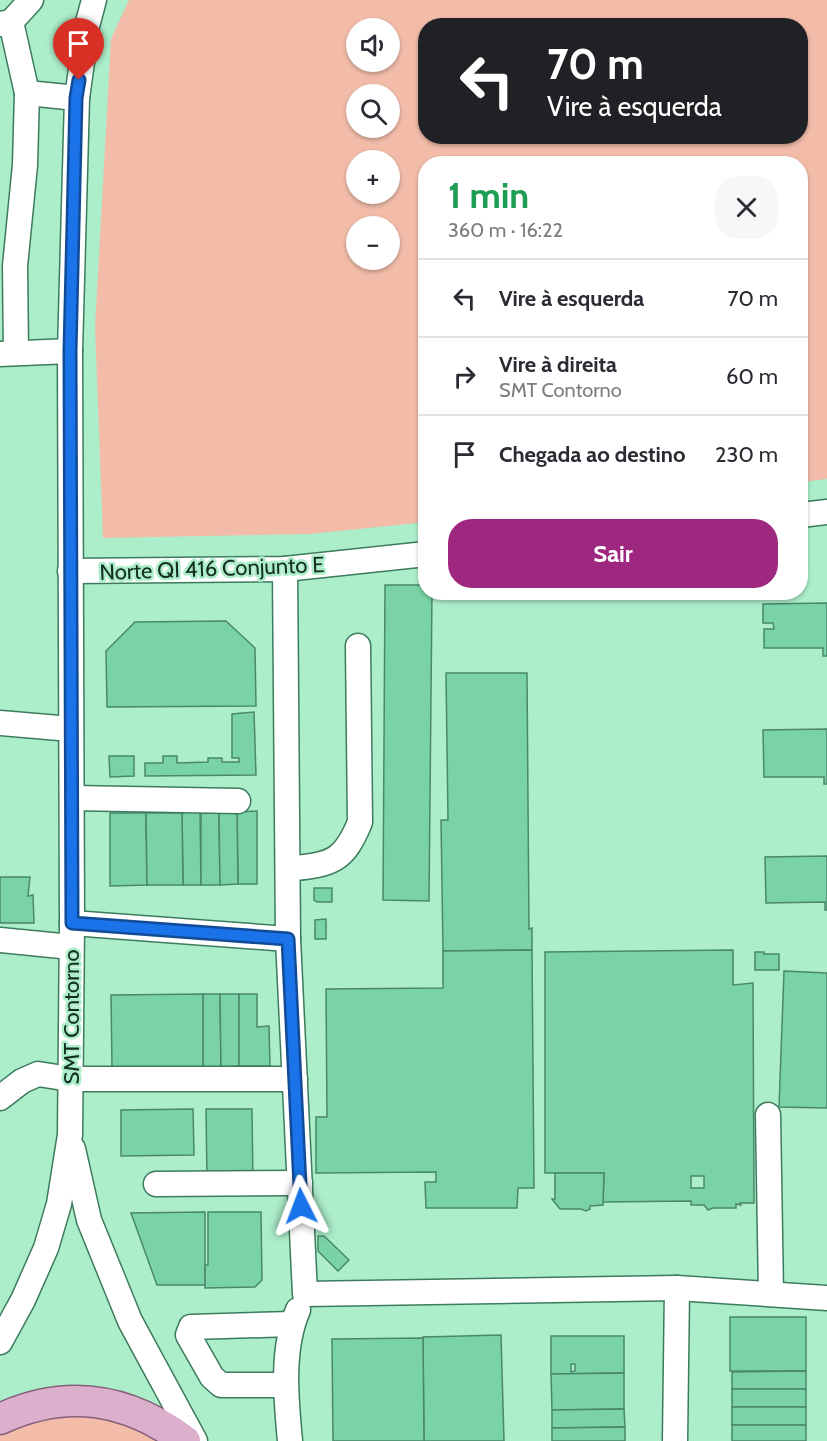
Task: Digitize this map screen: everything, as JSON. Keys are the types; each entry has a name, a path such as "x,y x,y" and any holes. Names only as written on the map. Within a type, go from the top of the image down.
{"main road":[{"path":"0,1419 23,1408 82,1399 127,1408 166,1427 185,1441"}],"street":[{"path":"31,0 6,23 27,93 25,165 8,353 70,351"},
{"name":"SMT Contorno","path":"0,1342 46,1248 58,1204 70,1135 72,798 70,351 76,98 87,26 94,0"},
{"path":"27,93 76,98"},
{"path":"808,514 827,512"},
{"name":"Norte QI 416 Conjunto E","path":"70,571 285,569 418,556"},
{"path":"285,569 288,939 305,1294 292,1324 285,1385 290,1441"},
{"path":"288,869 318,866 330,862 342,854 352,842 360,822 358,646"},
{"path":"0,723 71,729"},
{"path":"72,798 238,801"},
{"path":"72,923 288,939"},
{"path":"0,940 70,947"},
{"path":"0,1098 22,1081 38,1074 70,1079 295,1079"},
{"path":"768,1115 771,1294"},
{"name":"SMT Contorno","path":"70,1135 89,1220 130,1321 195,1441"},
{"path":"156,1184 300,1184"},
{"path":"305,1294 677,1288 827,1298"},
{"path":"675,1441 677,1288"},
{"path":"285,1385 221,1385 212,1377 188,1335 191,1327 292,1324"}],"shaded area":[{"path":"129,0 827,0 827,479 808,481 808,156 418,156 418,523 310,534 103,538 95,327 111,39"},
{"path":"90,1412 141,1428 160,1441 0,1441 0,1426"}],"building":[{"path":"385,585 418,585 418,600 432,600 429,901 383,900"},
{"path":"827,603 827,656 823,656 823,648 764,648 764,629 774,629 773,623 763,623 763,604"},
{"path":"226,621 255,648 256,706 107,707 106,651 135,622"},
{"path":"446,673 527,673 529,929 532,928 532,950 443,951 441,820 448,820"},
{"path":"254,712 256,775 145,776 145,763 163,763 163,756 177,756 177,763 208,762 208,758 222,758 222,762 239,762 239,758 232,758 232,714"},
{"path":"827,729 827,784 824,784 824,777 764,777 763,730"},
{"path":"109,756 134,756 134,776 110,777"},
{"path":"182,811 200,811 201,885 183,885"},
{"path":"257,811 257,884 238,884 237,812"},
{"path":"201,812 219,812 220,885 201,885"},
{"path":"219,812 237,812 238,884 220,885"},
{"path":"110,813 146,813 147,885 110,886"},
{"path":"146,813 182,813 183,885 147,885"},
{"path":"827,856 827,910 825,910 825,902 766,903 765,857"},
{"path":"0,877 30,877 28,896 33,895 34,923 0,923"},
{"path":"314,888 332,888 332,902 314,900"},
{"path":"326,919 326,939 315,939 315,920"},
{"path":"532,950 534,1188 518,1188 517,1208 426,1208 425,1182 436,1182 436,1172 316,1173 316,1117 327,1117 326,989 443,988 443,951"},
{"path":"733,950 733,985 753,983 754,1203 736,1204 736,1208 708,1210 704,1205 691,1205 691,1201 603,1202 604,1173 545,1173 545,952","holes":["691,1176 704,1176 704,1188 691,1188"]},
{"path":"755,952 779,954 779,970 755,970"},
{"path":"784,971 827,973 827,1108 779,1107"},
{"path":"203,994 220,994 221,1067 203,1067"},
{"path":"203,994 203,1067 112,1068 111,995"},
{"path":"220,994 239,994 239,1066 221,1067"},
{"path":"239,994 257,994 257,1027 269,1026 270,1066 239,1066"},
{"path":"193,1109 194,1155 121,1156 121,1110"},
{"path":"206,1109 252,1109 253,1181 207,1181"},
{"path":"555,1173 604,1173 603,1205 590,1206 590,1209 586,1211 560,1209 552,1199 555,1199"},
{"path":"205,1212 205,1285 157,1285 131,1213"},
{"path":"208,1212 261,1212 262,1280 255,1287 205,1288 205,1265 208,1265"},
{"path":"318,1236 324,1236 349,1260 338,1271 318,1251"},
{"path":"730,1317 806,1317 806,1371 730,1371"},
{"path":"501,1335 504,1441 424,1441 423,1337"},
{"path":"551,1336 624,1336 624,1373 551,1374","holes":["571,1364 575,1364 575,1371 571,1372"]},
{"path":"423,1338 424,1441 333,1441 332,1339"},
{"path":"806,1371 806,1389 732,1389 732,1372"},
{"path":"624,1373 624,1409 552,1410 551,1374"},
{"path":"732,1389 806,1389 806,1407 732,1407"},
{"path":"732,1407 806,1407 806,1425 732,1425"},
{"path":"624,1409 625,1427 552,1428 552,1410"},
{"path":"732,1425 806,1425 806,1441 732,1441"},
{"path":"625,1427 625,1441 552,1441 552,1428"}],"route":[{"path":"79,80 76,98 70,351 72,923 288,939 301,1206"}]}
